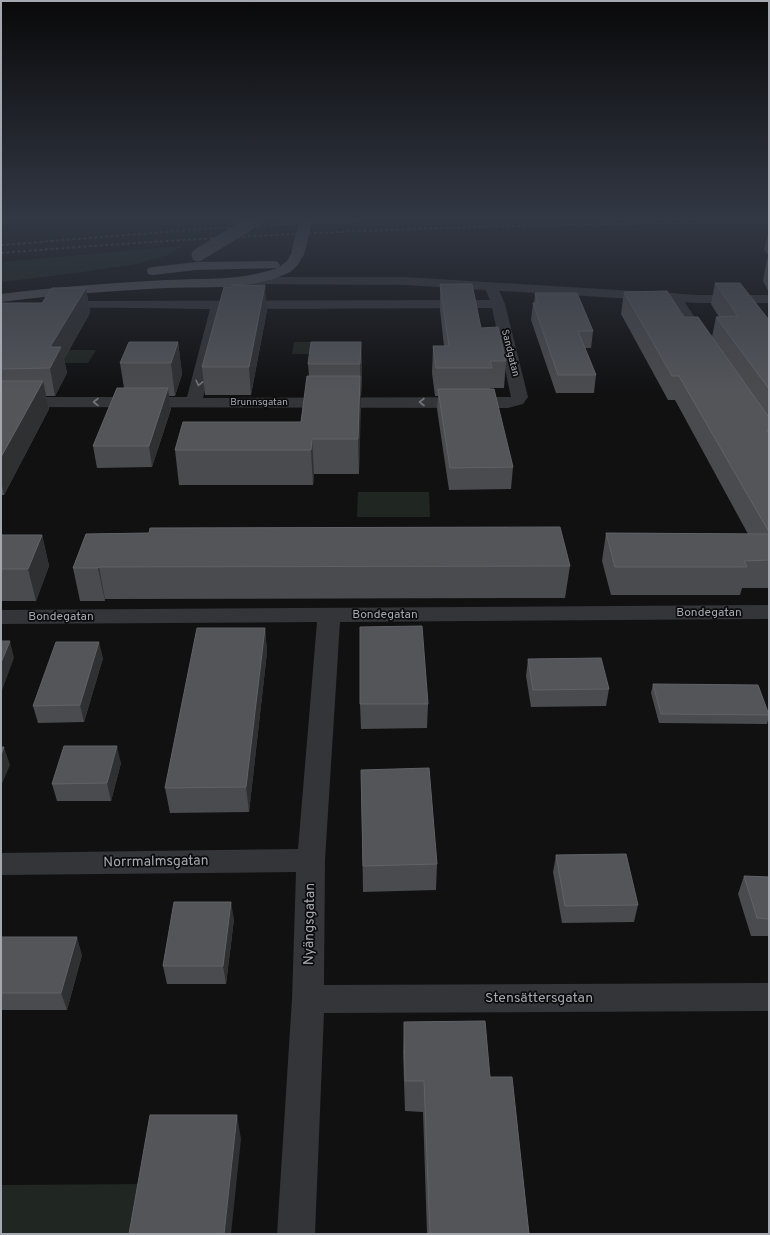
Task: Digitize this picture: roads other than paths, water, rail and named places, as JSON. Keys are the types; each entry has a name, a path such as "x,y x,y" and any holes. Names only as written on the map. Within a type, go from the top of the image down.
{"main road":[{"path":"1,291 112,277"},
{"path":"217,277 241,281"},
{"path":"1,298 80,289 241,281 265,277"}],"street":[{"path":"373,277 405,281 491,287 698,299 769,299"},
{"path":"241,281 405,281"},
{"path":"1,311 35,307 74,305 498,304 491,287"},
{"path":"674,297 714,355"},
{"name":"Sandgatan","path":"498,304 520,397 517,401"},
{"path":"194,402 218,305"},
{"name":"Brunnsgatan","path":"1,402 508,403 517,401"},
{"name":"Bondegatan","path":"1,617 769,612"},
{"name":"Nyängsgatan","path":"296,1234 308,999 311,860 329,615"},
{"name":"Norrmalmsgatan","path":"1,864 311,860"},
{"name":"Stensättersgatan","path":"308,999 769,997"}]}
